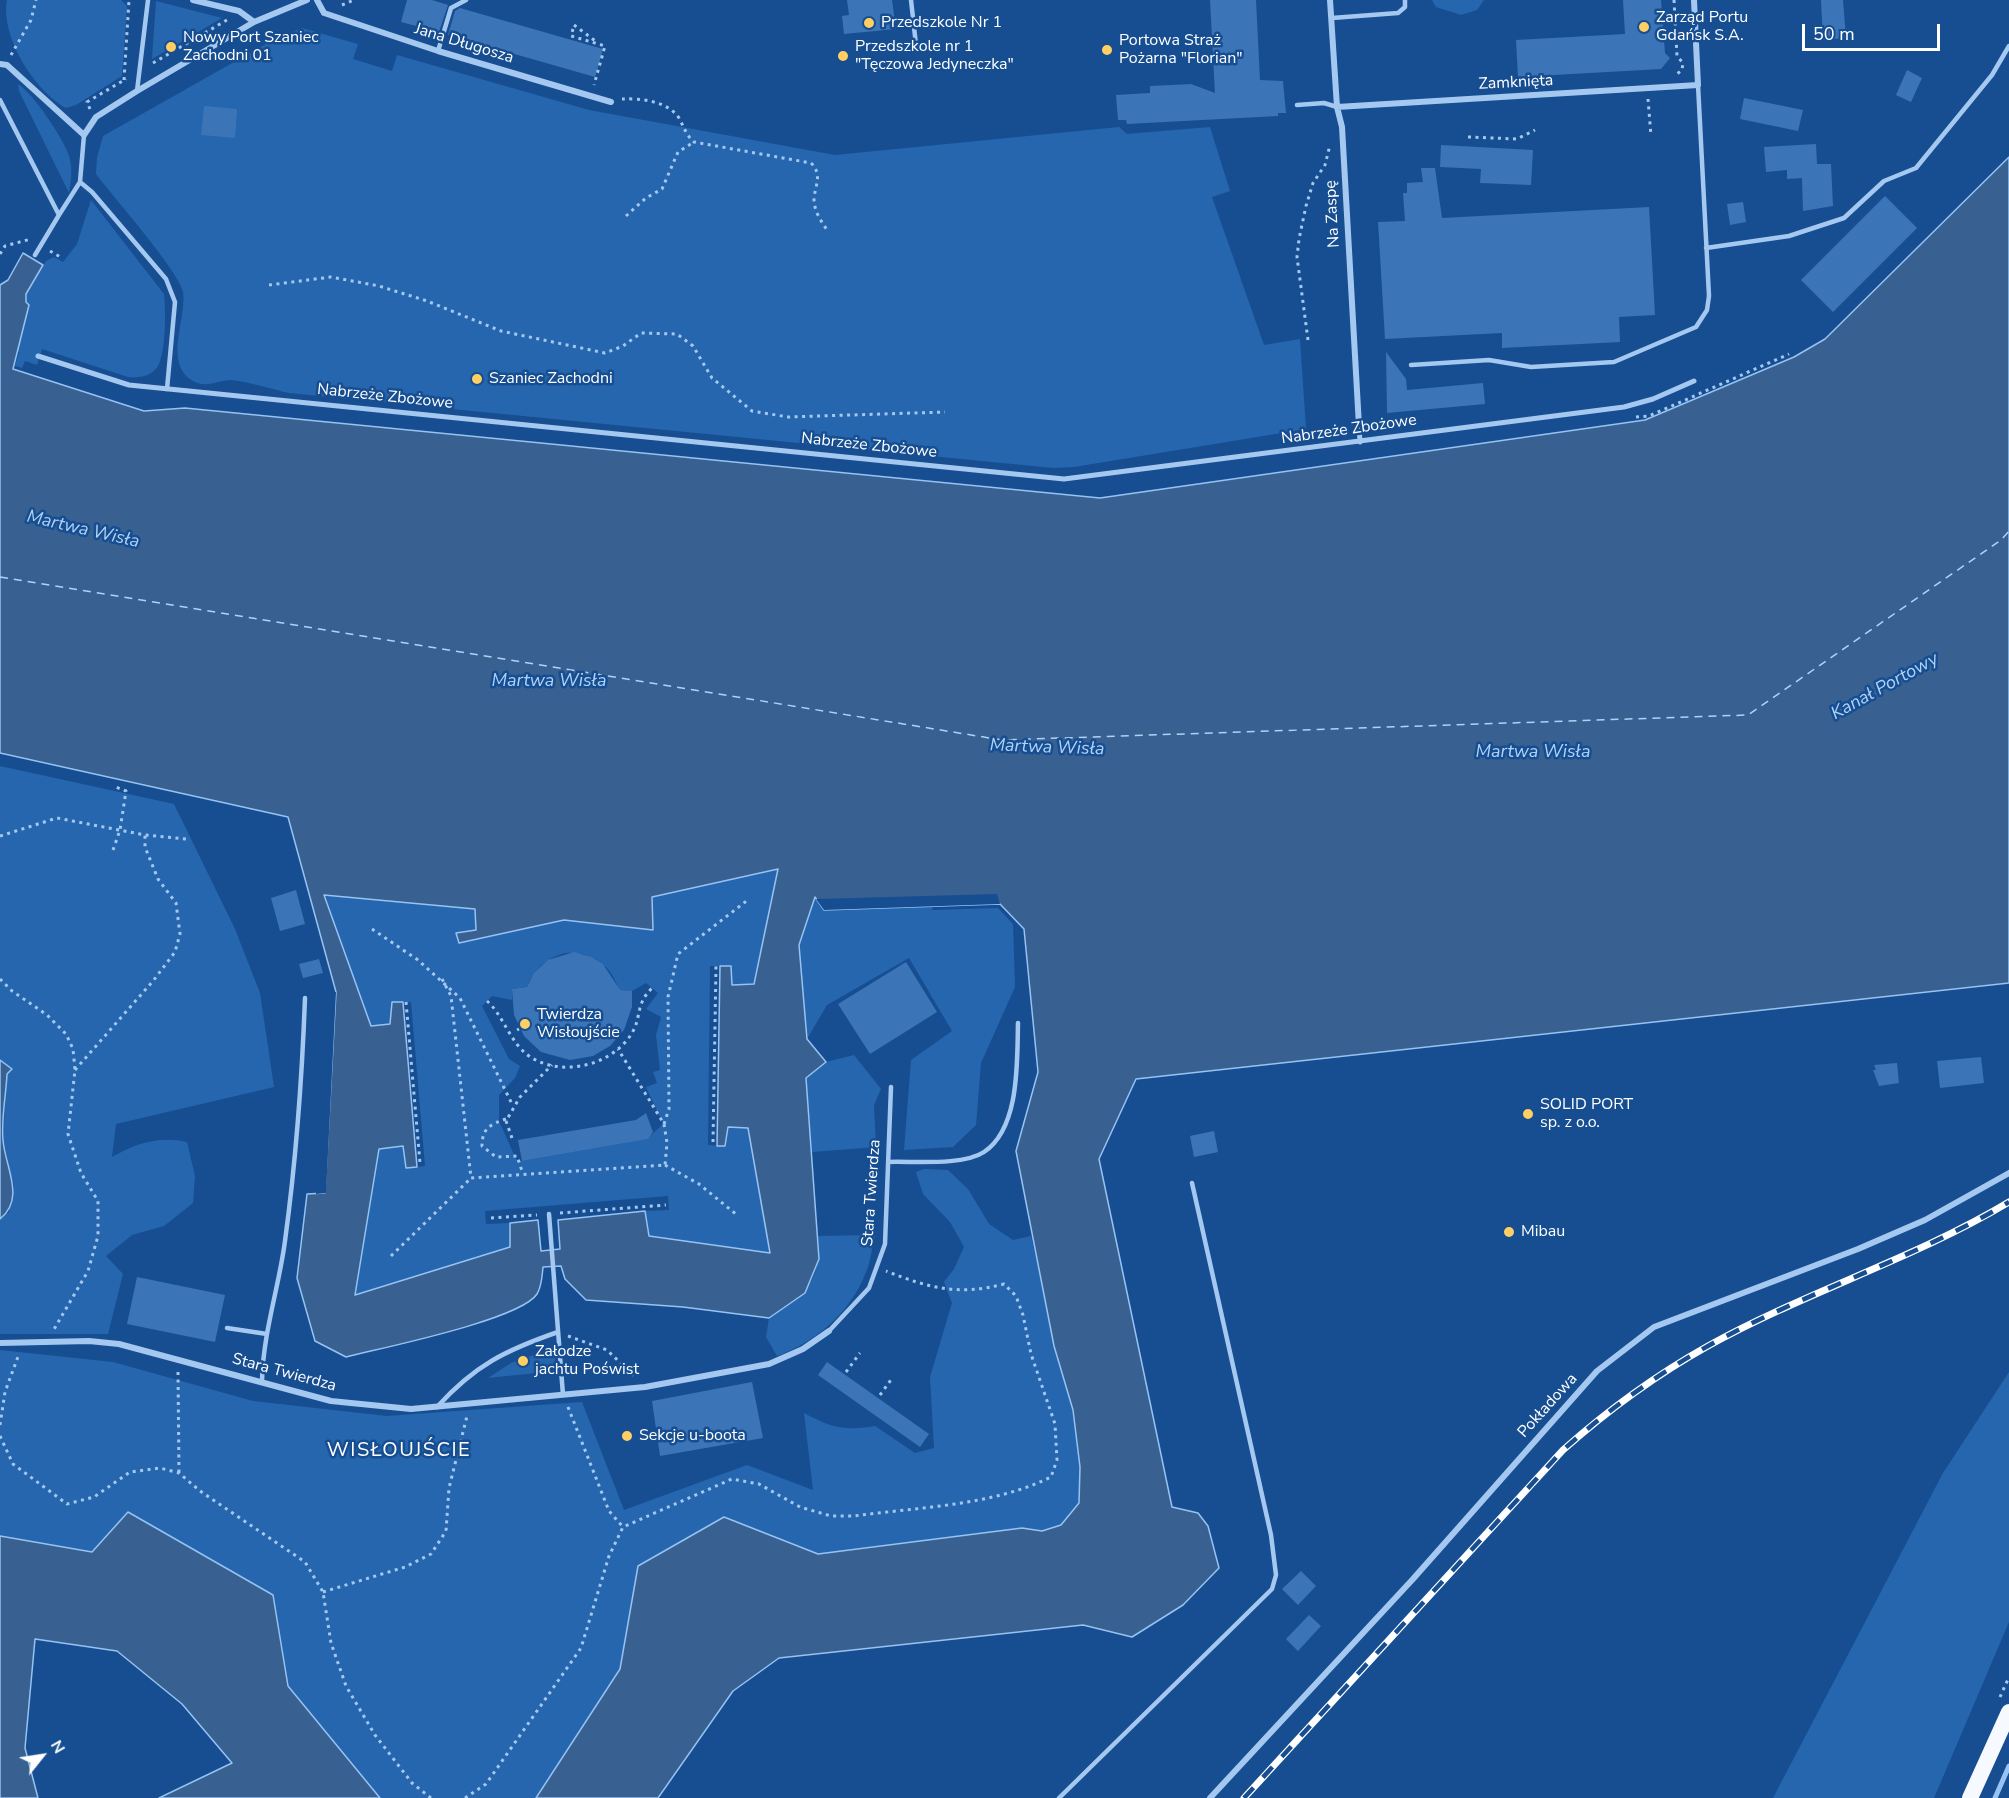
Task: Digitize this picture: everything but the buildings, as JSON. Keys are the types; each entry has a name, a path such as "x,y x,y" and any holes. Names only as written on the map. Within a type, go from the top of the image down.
{"highway":[{"path":"1970,1798 2009,1712"}],"street":[{"path":"193,0 238,11 254,22"},
{"path":"4,64 84,135 96,117 137,91 254,22 307,0"},
{"name":"Jana Długosza","path":"317,0 324,14 438,51 611,102"},
{"name":"Na Zaspę","path":"1330,0 1337,107 1342,127 1359,426"},
{"path":"1694,0 1698,85"},
{"name":"Zamknięta","path":"1337,107 1698,85"},
{"name":"Nabrzeże Zbożowe","path":"38,356 129,386 1064,479 1624,407 1653,399 1694,381"},
{"path":"1359,426 1360,442"},
{"name":"Pokładowa","path":"1210,1798 1407,1586 1597,1371 1654,1327 1916,1225 1983,1190 2009,1173"},
{"name":"Stara Twierdza","path":"0,1343 89,1341 119,1344 331,1401 411,1409 645,1387 769,1364 803,1349 829,1331"}],"lane":[{"path":"137,91 148,0"},
{"path":"438,51 451,8 466,0"},
{"path":"911,0 916,45"},
{"path":"1332,18 1398,13 1405,7 1405,0"},
{"path":"1707,248 1789,236 1844,218 1884,182 1916,168 1992,75 2009,46"},
{"path":"1411,365 1489,360 1531,367 1614,363 1695,327 1703,319 1709,296 1698,85"},
{"path":"0,100 59,215"},
{"path":"1297,105 1324,103 1337,107"},
{"path":"35,255 80,182 84,135"},
{"path":"80,182 166,279 172,291 175,302 167,389"},
{"path":"262,1381 267,1334 285,1243 301,1101 305,998"},
{"path":"888,1162 953,1161 984,1153 1005,1130 1016,1078 1018,1023"},
{"name":"Stara Twierdza","path":"829,1331 869,1288 885,1244 891,1087"},
{"path":"1059,1798 1272,1589 1276,1575 1271,1535 1192,1183"},
{"path":"552,1214 551,1252 563,1395"},
{"path":"227,1328 267,1334"},
{"path":"438,1407 472,1372 512,1348 558,1332"}],"path":[{"path":"4,64 31,20 36,0"},
{"path":"124,80 129,0"},
{"path":"1674,0 1677,56 1683,63 1682,70 1676,75"},
{"path":"591,96 605,46 571,36 574,27 599,44"},
{"path":"1647,88 1651,136"},
{"path":"611,102 628,99 665,106 679,118 687,136 694,142 811,163 817,169 819,177 814,199 816,210 827,230"},
{"path":"1308,340 1297,257 1299,239 1313,183 1325,165 1332,137 1342,127"},
{"path":"1468,137 1517,139 1534,130"},
{"path":"626,216 646,198 662,189 669,179 678,152 694,142"},
{"path":"0,254 5,246 30,238 41,246"},
{"path":"268,285 331,277 379,286 427,301 501,330 604,353 623,346 642,333 677,334 693,346 712,378 752,411 788,417 945,412"},
{"path":"113,786 126,791 120,830 113,850"},
{"path":"0,836 57,818 144,835 186,839"},
{"path":"75,1070 153,981 175,952 180,934 176,903 158,879 146,848 144,835"},
{"path":"664,1124 669,1108 668,997 678,954 749,899"},
{"path":"372,929 442,979 460,998 513,1106"},
{"path":"713,1142 716,966"},
{"path":"0,979 12,991 47,1015 66,1034 73,1049 75,1070 68,1134 81,1173 98,1201 98,1236 88,1271 45,1343"},
{"path":"442,979 451,996 471,1178"},
{"path":"487,1001 529,1056 552,1065 581,1066 607,1058 618,1049 632,1033 638,1020 639,1005 652,988"},
{"path":"406,1002 420,1163"},
{"path":"618,1049 664,1124 668,1143 665,1165"},
{"path":"523,1175 518,1156 496,1157 482,1146 484,1132 490,1125 506,1119 513,1106 552,1065"},
{"path":"506,1119 512,1138"},
{"path":"391,1256 471,1178 665,1165 699,1184 737,1215"},
{"path":"552,1214 666,1205"},
{"path":"491,1218 542,1215"},
{"path":"465,1798 486,1784 581,1648 609,1556 623,1527 732,1479 759,1484 800,1507 831,1516 854,1516 1001,1495 1029,1488 1051,1477 1057,1460 1054,1424 1016,1296 1004,1284 970,1291 939,1289 878,1267"},
{"path":"558,1332 607,1350 645,1387"},
{"path":"0,1425 5,1392 23,1344"},
{"path":"846,1372 860,1353"},
{"path":"177,1359 179,1473"},
{"path":"880,1395 893,1377"},
{"path":"563,1395 609,1511 623,1527"},
{"path":"323,1592 405,1567 431,1554 446,1531 449,1488 471,1403"},
{"path":"0,1436 13,1464 67,1504 94,1497 130,1472 160,1468 179,1473 200,1491 305,1562 323,1592 331,1643 346,1686 375,1735 412,1783 431,1798"}],"shaded area":[{"path":"7,0 121,0 127,6 122,76 76,105 66,108 43,90 23,62 9,30 6,15"},
{"path":"1432,0 1484,0 1477,10 1461,15 1436,7"},
{"path":"156,1 222,18 152,59"},
{"path":"302,28 358,44 353,59 392,71 397,55 589,110 835,155 1119,127 1127,134 1210,127 1230,191 1212,197 1264,345 1300,339 1306,429 1074,467 1053,468 289,393 231,380 200,384 185,374 180,365 178,341 183,292 179,282 96,174 97,158 103,136 273,40"},
{"path":"18,84 39,106 66,148 71,165 69,193 19,91"},
{"path":"91,200 164,294 163,351 155,370 144,376 128,377 42,349 37,365 25,361 22,368 15,366 19,353 17,349 29,305 26,303 27,292 46,261 54,257 63,262 77,244"},
{"path":"0,766 174,804 235,929 260,993 274,1087 116,1124 112,1157 130,1148 158,1140 187,1142 195,1176 193,1203 164,1226 132,1235 106,1256 123,1274 108,1334 0,1334 0,1219 9,1212 14,1187 3,1140 7,1074 0,1060"},
{"path":"779,869 753,984 732,985 731,966 710,966 708,1145 725,1146 727,1127 748,1128 770,1253 649,1236 645,1211 669,1210 668,1196 485,1211 486,1224 510,1223 510,1247 354,1295 379,1149 404,1146 406,1168 425,1166 411,1002 392,1002 390,1024 371,1026 324,894 475,909 476,930 459,942 564,920 653,930 652,897","holes":["565,953 574,953 599,961 611,973 619,990 632,991 646,983 658,993 646,1009 661,1017 656,1035 660,1070 653,1072 657,1083 646,1087 663,1124 647,1139 522,1161 516,1159 499,1121 499,1095 515,1078 520,1066 509,1059 482,1006 492,996 512,1000 512,989 527,987 537,970 546,962"]},
{"path":"815,896 824,910 933,906 932,910 998,908 1013,924 1015,987 981,1063 976,1125 953,1147 904,1150 911,1060 952,1031 909,958 827,1005 807,1039 799,945"},
{"path":"854,1055 881,1089 874,1105 876,1147 812,1152 806,1078 826,1062"},
{"path":"924,1169 948,1170 968,1189 989,1224 1013,1240 1031,1236 1037,1261 1104,1437 1073,1543 874,1570 573,1798 332,1798 0,1572 0,1350 113,1362 253,1401 387,1416 582,1402 624,1510 747,1465 813,1490 804,1413 838,1427 875,1426 915,1453 934,1448 930,1377 952,1303 944,1282 954,1269 964,1247 950,1222 923,1194 916,1172"},
{"path":"875,1235 866,1272 842,1312 831,1324 805,1343 777,1356 766,1337 769,1318 802,1293 814,1276 817,1265 818,1236"},
{"path":"554,1348 556,1371 488,1378 511,1363"},
{"path":"2009,1372 2009,1622 1934,1798 1773,1798 1943,1473"}],"water":[{"name":"Martwa Wisła","path":"2009,157 2009,983 1136,1079 1099,1159 1172,1507 1198,1513 1208,1526 1219,1568 1183,1605 1132,1637 1083,1625 779,1658 733,1691 658,1798 536,1798 620,1669 638,1566 724,1517 818,1554 1022,1528 1042,1531 1061,1525 1079,1503 1080,1467 1073,1410 1054,1346 1016,1151 1038,1072 1024,929 1000,904 824,910 815,897 799,945 807,1039 826,1062 806,1078 819,1259 805,1293 769,1318 683,1307 586,1300 565,1279 561,1266 543,1267 539,1291 525,1304 478,1323 346,1357 315,1341 297,1278 307,1194 325,1193 336,992 288,817 0,753 0,285 8,280 23,253 43,265 26,294 26,302 29,305 13,369 144,411 185,408 1100,498 1645,420 1794,357 1825,339","holes":["778,869 754,984 732,985 731,966 720,966 717,1146 725,1146 728,1127 748,1128 770,1253 649,1236 645,1211 558,1220 560,1249 541,1251 538,1220 510,1223 510,1247 355,1295 379,1149 403,1146 406,1168 417,1167 403,1002 392,1002 390,1024 371,1026 324,895 475,909 476,930 456,933 459,943 564,920 653,930 652,897"]},
{"path":"0,1060 12,1069 7,1074 3,1132 13,1192 8,1211 0,1219"},
{"path":"128,1512 273,1595 288,1686 380,1798 159,1798 232,1763 182,1704 117,1651 35,1639 25,1748 38,1798 0,1798 0,1536 92,1552"}],"pier":[{"path":"997,894 1000,904 824,910 816,899"},
{"path":"333,992 336,992 326,1193 316,1194 316,1191 323,1190"}],"waterway":[{"path":"1995,1798 2009,1766"}],"ferry route":[{"path":"0,577 1002,740 1748,715 2001,540 2009,531"}],"railway":[{"path":"1244,1798 1563,1450 1597,1421 1651,1381 1708,1346 1783,1309 1936,1241 2009,1202"}],"place":[{"name":"Przedszkole Nr 1","path":"869,23"},
{"name":"Zarząd Portu Gdańsk S.A.","path":"1644,27"},
{"name":"Nowy Port Szaniec Zachodni 01","path":"171,47"},
{"name":"Portowa Straż Pożarna \"Florian\"","path":"1107,50"},
{"name":"Przedszkole nr 1 \"Tęczowa Jedyneczka\"","path":"843,56"},
{"name":"Szaniec Zachodni","path":"477,379"},
{"name":"Twierdza Wisłoujście","path":"525,1024"},
{"name":"SOLID PORT sp. z o.o.","path":"1528,1114"},
{"name":"Mibau","path":"1509,1232"},
{"name":"Załodze jachtu Poświst","path":"523,1361"},
{"name":"Sekcje u-boota","path":"627,1436"}],"district":[{"name":"WISŁOUJŚCIE","path":"399,1451"}],"water label":[{"name":"Kanał Portowy","path":"1885,687"}]}
